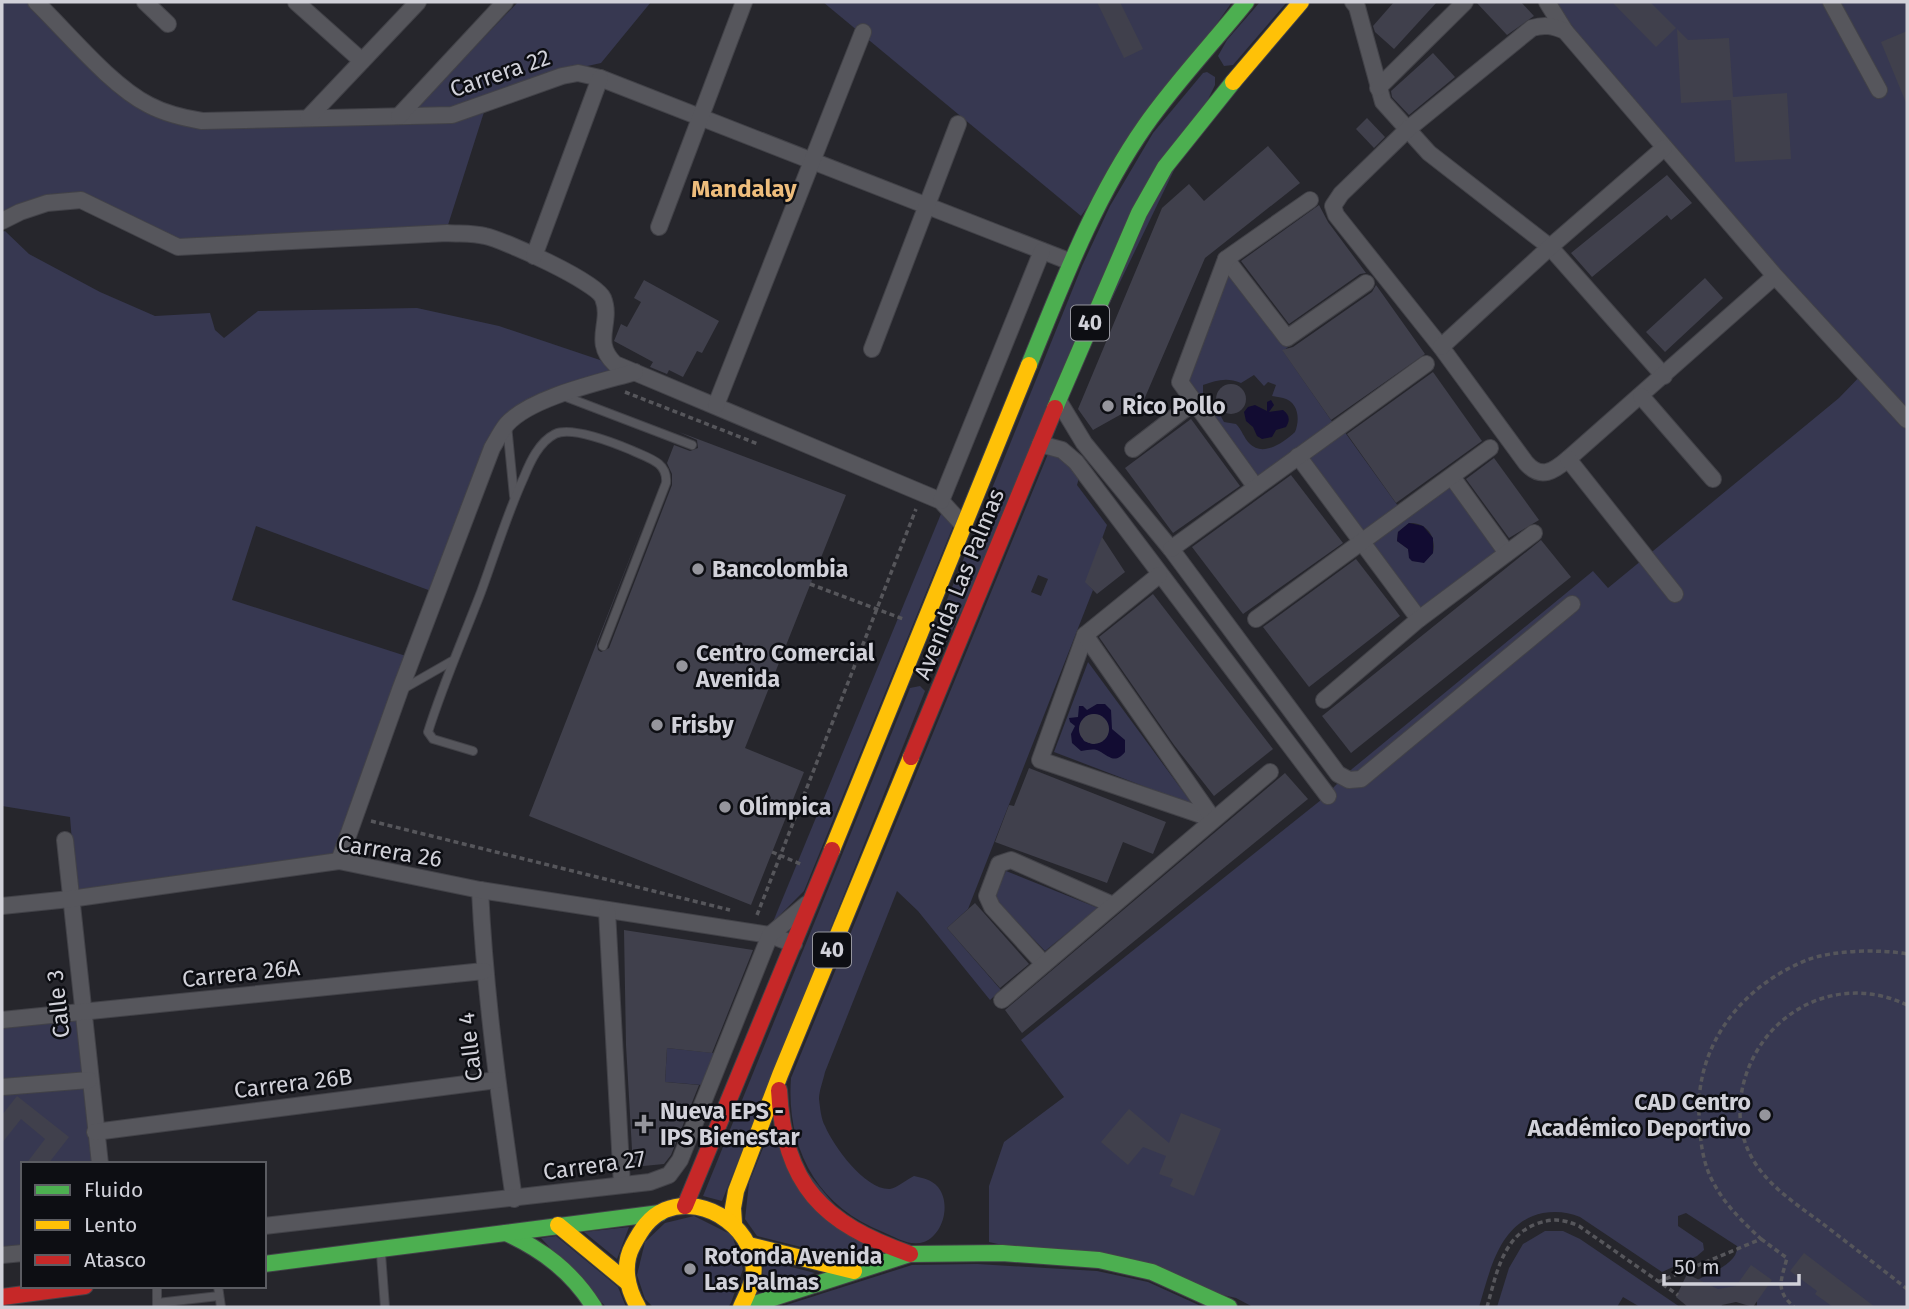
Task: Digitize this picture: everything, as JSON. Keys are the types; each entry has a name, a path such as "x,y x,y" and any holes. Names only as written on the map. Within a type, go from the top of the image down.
{"main road":[{"name":"Avenida Las Palmas","path":"685,1206 823,873 924,678 1040,444 1139,213 1173,156 1246,2"},
{"name":"Avenida Las Palmas","path":"734,1223 736,1191 924,678 924,626 1071,262 1101,200 1145,125 1301,2"},
{"path":"780,1075 781,1126 790,1159 803,1183 825,1209 852,1230 876,1243 910,1254"},
{"path":"266,1264 660,1213 685,1206 714,1210 734,1223 749,1245 754,1274 743,1307"},
{"path":"638,1307 627,1282 627,1264 632,1245 645,1225 660,1213"},
{"path":"558,1225 627,1282"},
{"path":"506,1233 551,1257 573,1278 594,1307"},
{"path":"749,1245 854,1271"},
{"path":"743,1307 910,1254 1002,1253 1099,1260 1152,1272 1229,1307"},
{"path":"13,1300 75,1288"}],"street":[{"name":"Carrera 22","path":"36,2 122,88 152,107 184,118 202,121 452,115 578,72 600,78 1071,262"},
{"path":"145,2 168,24"},
{"path":"296,2 362,61"},
{"path":"308,118 418,2"},
{"path":"399,116 505,2"},
{"path":"659,227 744,2"},
{"path":"1353,2 1357,6 1383,102 1429,153 1550,247 1664,376"},
{"path":"1378,88 1465,2"},
{"path":"1547,2 1565,32 1664,148 1775,276 1907,420"},
{"path":"1831,2 1879,90"},
{"path":"1565,32 1546,25 1532,29 1408,129 1340,194 1334,209 1530,467 1547,474 1568,459 1775,276"},
{"path":"716,405 863,32"},
{"path":"534,256 600,78"},
{"path":"872,349 958,124"},
{"path":"1441,347 1664,148"},
{"path":"2,221 47,203 81,200 178,247 447,233 486,236 588,282 603,296 606,312 602,339 606,355 614,364 922,494 941,501 975,498"},
{"path":"1255,486 1180,382 1226,259 1310,200"},
{"path":"941,501 1042,251"},
{"path":"1226,259 1287,338 1366,283"},
{"path":"1171,550 1255,486 1426,364"},
{"path":"339,861 400,690 492,448 507,424 521,412 561,395 635,372"},
{"path":"1641,397 1713,479"},
{"path":"1058,400 1084,443 1171,550 1338,774 1349,780 1361,779 1572,604"},
{"path":"1133,449 1194,402"},
{"path":"1040,444 1062,450 1076,462 1328,796"},
{"path":"1256,619 1489,448"},
{"path":"1298,456 1419,619"},
{"path":"1568,459 1675,594"},
{"path":"1452,477 1507,553"},
{"path":"941,501 964,526"},
{"path":"1324,700 1419,619 1534,533"},
{"path":"1159,575 1085,635 1040,760 1213,820"},
{"path":"1085,635 1213,820"},
{"path":"1002,1000 1270,772"},
{"name":"Calle 3","path":"65,840 100,1162"},
{"path":"1044,964 992,906 987,896 999,864 1012,860 1113,905"},
{"name":"Carrera 26","path":"2,906 339,861 480,890 770,935 794,944"},
{"name":"Calle 4","path":"480,890 484,971 514,1199"},
{"path":"770,935 812,900"},
{"path":"607,911 622,1185"},
{"name":"Carrera 27","path":"266,1226 514,1199 660,1179 676,1168 770,935"},
{"name":"Carrera 26A","path":"2,1020 484,971"},
{"path":"2,1087 89,1080"},
{"name":"Carrera 26B","path":"95,1132 497,1080"},
{"path":"2,1255 21,1253"}],"lane":[{"path":"561,395 692,445"},
{"path":"507,424 515,499"},
{"path":"472,751 428,735 453,661 524,475 541,445 553,435 562,432 572,432 617,444 654,460 664,469 666,484 603,646"},
{"path":"400,690 453,661"},
{"path":"380,1248 385,1307"},
{"path":"218,1288 221,1307"},
{"path":"157,1305 190,1304 219,1296"}],"path":[{"path":"750,932 922,494"},
{"path":"810,584 924,626"},
{"path":"354,817 730,910"},
{"path":"772,852 823,873"},
{"path":"1794,1307 1782,1297 1780,1281 1787,1258 1761,1239 1736,1214 1713,1182 1704,1158 1698,1096 1706,1059 1725,1021 1761,986 1808,960 1841,953 1889,950 1907,954"},
{"path":"1907,1005 1872,994 1844,993 1817,999 1790,1013 1769,1033 1752,1058 1743,1085 1740,1112 1748,1150 1771,1183 1907,1289"},
{"path":"1486,1307 1499,1268 1515,1237 1532,1225 1552,1219 1567,1220 1579,1226 1678,1294"},
{"path":"1658,1282 1761,1239"}],"shaded area":[{"path":"2,2 26,2 132,104 152,116 184,125 453,123 484,112 448,225 178,240 78,193 51,194 2,217"},
{"path":"518,2 651,2 601,63 560,68 452,109 415,109"},
{"path":"823,2 1232,2 1081,216"},
{"path":"1260,2 1287,2 1233,65 1224,66 1218,56 1227,40"},
{"path":"1553,2 1907,2 1907,1307 1757,1307 1757,1292 1711,1293 1691,1283 1727,1264 1733,1259 1737,1246 1686,1213 1678,1216 1678,1226 1703,1243 1704,1250 1662,1272 1580,1217 1553,1212 1528,1218 1506,1237 1492,1264 1479,1307 1253,1307 1236,1298 989,1242 989,1186 1004,1142 1064,1097 1021,1040 1321,800 1352,769 1593,571 1608,588 1839,398 1868,368 1777,268 1567,24"},
{"path":"1207,72 1215,77 1215,85 932,672 924,670 921,664 1082,266 1110,206 1153,133 1203,73"},
{"path":"5,231 29,254 100,292 155,316 210,313 215,330 224,338 258,311 417,308 499,326 600,360 614,371 519,405 431,591 256,526 232,600 406,656 333,855 76,891 70,817 2,806 2,232"},
{"path":"1229,272 1292,344 1283,351 1333,423 1258,478 1187,381","holes":["1254,375 1264,386 1268,382 1276,385 1272,396 1288,400 1297,412 1295,432 1267,449 1255,447 1236,424 1224,422 1209,395 1203,395 1203,385 1222,380 1241,383"]},
{"path":"1271,400 1274,405 1269,412 1283,410 1288,416 1288,423 1286,427 1276,430 1272,437 1262,439 1246,421 1244,412 1255,405 1267,411 1267,402"},
{"path":"1344,431 1398,506 1363,532 1307,457"},
{"path":"1048,454 1058,458 1079,478 1077,485 1107,525 1086,582 1093,590 968,909 947,928 1001,990 990,1000 918,911 897,891 825,1072 819,1099 829,1135 852,1166 871,1183 890,1189 914,1176 938,1187 945,1209 941,1225 931,1238 919,1243 898,1239 860,1221 840,1207 823,1190 800,1150 794,1128 791,1078","holes":["1038,575 1048,579 1041,596 1031,592"]},
{"path":"1450,486 1498,551 1420,610 1371,543","holes":["1409,523 1415,523 1429,531 1432,536 1433,553 1424,562 1412,561 1408,549 1397,541 1398,532"]},
{"path":"943,509 954,524 804,891 773,922"},
{"path":"1409,523 1423,526 1433,538 1433,553 1424,563 1412,561 1408,549 1397,541 1398,532"},
{"path":"1088,662 1193,805 1054,752"},
{"path":"920,686 925,691 722,1201 703,1196 910,688"},
{"path":"1097,704 1105,704 1111,710 1112,729 1125,740 1125,752 1121,756 1115,759 1095,750 1081,751 1072,743 1071,734 1075,726 1069,718 1078,717 1079,706 1087,710","holes":["1094,714 1102,717 1109,729 1106,738 1093,744 1084,741 1079,729 1085,717"]},
{"path":"1006,871 1098,908 1045,951 994,898"},
{"path":"76,1020 93,1162 21,1162 21,1246 2,1248 2,1027"},
{"path":"667,1048 714,1053 702,1085 665,1082"},
{"path":"771,1128 875,1254 853,1260 757,1236 745,1219 749,1183"},
{"path":"694,1216 732,1235 743,1269 731,1303 728,1307 653,1307 645,1299 637,1275 645,1242 665,1223"},
{"path":"629,1227 617,1259 584,1232"},
{"path":"1545,1231 1563,1231 1580,1239 1680,1307 1640,1307 1623,1297 1617,1307 1497,1307 1509,1268 1523,1244"},
{"path":"556,1236 618,1287 626,1307 606,1307 541,1238"},
{"path":"764,1260 815,1273 761,1291"},
{"path":"977,1264 1097,1271 1148,1282 1203,1307 780,1307 912,1265"}],"building":[{"path":"1097,2 1120,2 1143,49 1124,58"},
{"path":"1394,2 1437,2 1394,49 1375,32 1373,26"},
{"path":"1476,2 1521,2 1534,16 1507,35"},
{"path":"1612,2 1650,2 1676,28 1656,47"},
{"path":"1677,29 1688,40 1729,38 1733,97 1787,93 1791,159 1735,162 1731,100 1681,103"},
{"path":"1907,31 1907,105 1881,42"},
{"path":"1433,53 1455,77 1409,115 1392,97 1391,91"},
{"path":"1367,118 1385,137 1374,148 1356,129"},
{"path":"1268,146 1300,183 1205,258 1143,402 1093,430 1078,409 1162,208 1189,184 1204,201"},
{"path":"1667,175 1692,203 1671,220 1667,215 1592,277 1571,253"},
{"path":"1319,205 1328,222 1366,273 1360,274 1289,324 1241,261"},
{"path":"1705,278 1723,298 1665,352 1646,332"},
{"path":"644,280 719,321 702,353 697,351 683,377 669,370 667,374 650,367 653,362 614,341 621,324 627,327 641,302 634,298"},
{"path":"1376,285 1425,354 1331,420 1282,350 1293,347 1372,292"},
{"path":"1433,372 1482,441 1396,503 1347,434"},
{"path":"1231,384 1242,388 1246,399 1242,410 1231,414 1220,410 1216,399 1220,388"},
{"path":"1191,419 1240,486 1173,533 1125,468"},
{"name":"Centro Comercial Avenida","path":"679,432 846,495 745,748 804,772 751,905 529,816 647,514 597,644 601,652 609,648 672,485 672,474 667,463 674,445 690,451 698,448 697,440"},
{"path":"1494,458 1539,520 1509,538 1466,479"},
{"path":"1291,475 1343,543 1243,614 1192,547"},
{"path":"1102,537 1125,572 1097,594 1085,582"},
{"path":"1541,540 1571,577 1351,753 1322,716"},
{"path":"1356,559 1400,616 1309,687 1263,627"},
{"path":"1153,594 1273,749 1214,796 1174,745 1099,637"},
{"path":"1094,714 1100,715 1108,723 1108,735 1100,743 1094,744 1088,743 1080,735 1079,729 1080,723 1088,715"},
{"path":"1029,768 1166,822 1153,854 1123,842 1107,883 995,842 1009,805 1014,806"},
{"path":"1285,773 1308,799 1022,1033 1005,1010"},
{"path":"975,903 1029,964 1000,988 947,928"},
{"path":"624,930 753,950 712,1053 667,1048 665,1082 699,1085 671,1155 664,1164 633,1167 626,1045"},
{"path":"17,1096 69,1137 50,1162 28,1162 45,1139 21,1119 2,1143 2,1115"},
{"path":"1129,1109 1169,1143 1181,1113 1221,1129 1194,1196 1170,1186 1173,1179 1159,1174 1166,1156 1143,1147 1128,1165 1101,1142"},
{"path":"1804,1253 1875,1307 1833,1307 1815,1294 1817,1291 1790,1271"},
{"path":"1751,1265 1772,1280 1753,1307 1736,1302 1721,1307 1688,1307 1676,1297 1687,1274 1718,1289 1736,1286"}],"traffic: fast":[{"path":"1029,365 1080,242 1127,154 1169,94 1246,2"},
{"path":"1055,408 1139,213 1165,167 1233,82"},
{"path":"266,1264 660,1213"},
{"path":"506,1233 556,1263 594,1307"},
{"path":"745,1307 910,1254 1002,1253 1099,1260 1152,1272 1229,1307"}],"traffic: slow":[{"path":"1233,82 1301,2"},
{"path":"832,850 1029,365"},
{"path":"734,1223 736,1191 780,1075 911,757"},
{"path":"638,1307 627,1276 630,1253 639,1234 650,1220 665,1210 681,1206 697,1207 727,1220 748,1245 753,1261 753,1277 741,1307"},
{"path":"558,1225 627,1282"},
{"path":"749,1245 854,1271"}],"traffic: jam":[{"path":"911,757 1055,408"},
{"path":"685,1206 832,850"},
{"path":"779,1090 782,1123 789,1151 799,1175 813,1196 831,1214 853,1229 910,1254"},
{"path":"2,1297 70,1288"}],"place":[{"name":"Rico Pollo","path":"1108,406"},
{"name":"Bancolombia","path":"698,569"},
{"name":"Centro Comercial Avenida","path":"682,666"},
{"name":"Frisby","path":"657,725"},
{"name":"Olímpica","path":"725,807"},
{"name":"CAD Centro Académico Deportivo","path":"1765,1115"},
{"name":"Nueva EPS - IPS Bienestar","path":"644,1124"},
{"name":"Rotonda Avenida Las Palmas","path":"690,1269"}],"district":[{"name":"Mandalay","path":"744,189"}]}
